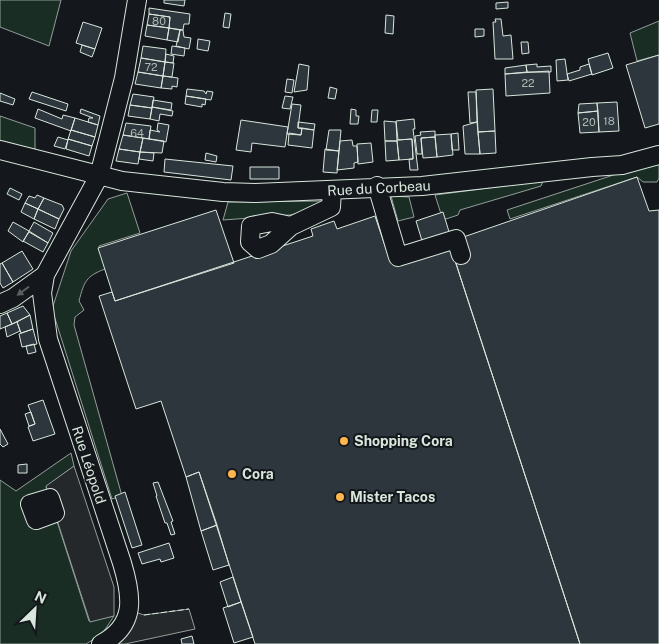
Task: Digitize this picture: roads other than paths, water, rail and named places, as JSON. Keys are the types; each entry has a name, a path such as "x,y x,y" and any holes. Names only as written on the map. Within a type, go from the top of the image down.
{"street":[{"path":"0,304 13,298 44,275 99,176 124,78 138,0"},
{"name":"Rue du Corbeau","path":"0,150 99,176 223,192 255,193 377,186 422,186 622,165 659,155"},
{"path":"377,186 398,257 456,239 461,255"},
{"path":"290,226 331,207 332,190"},
{"name":"Rue Léopold","path":"44,275 42,293 48,339 122,563 131,600 127,616 122,624 114,635 101,644"}],"place":[{"name":"Shopping Cora","path":"344,441"},
{"name":"Cora","path":"232,474"},
{"name":"Mister Tacos","path":"340,497"}]}
